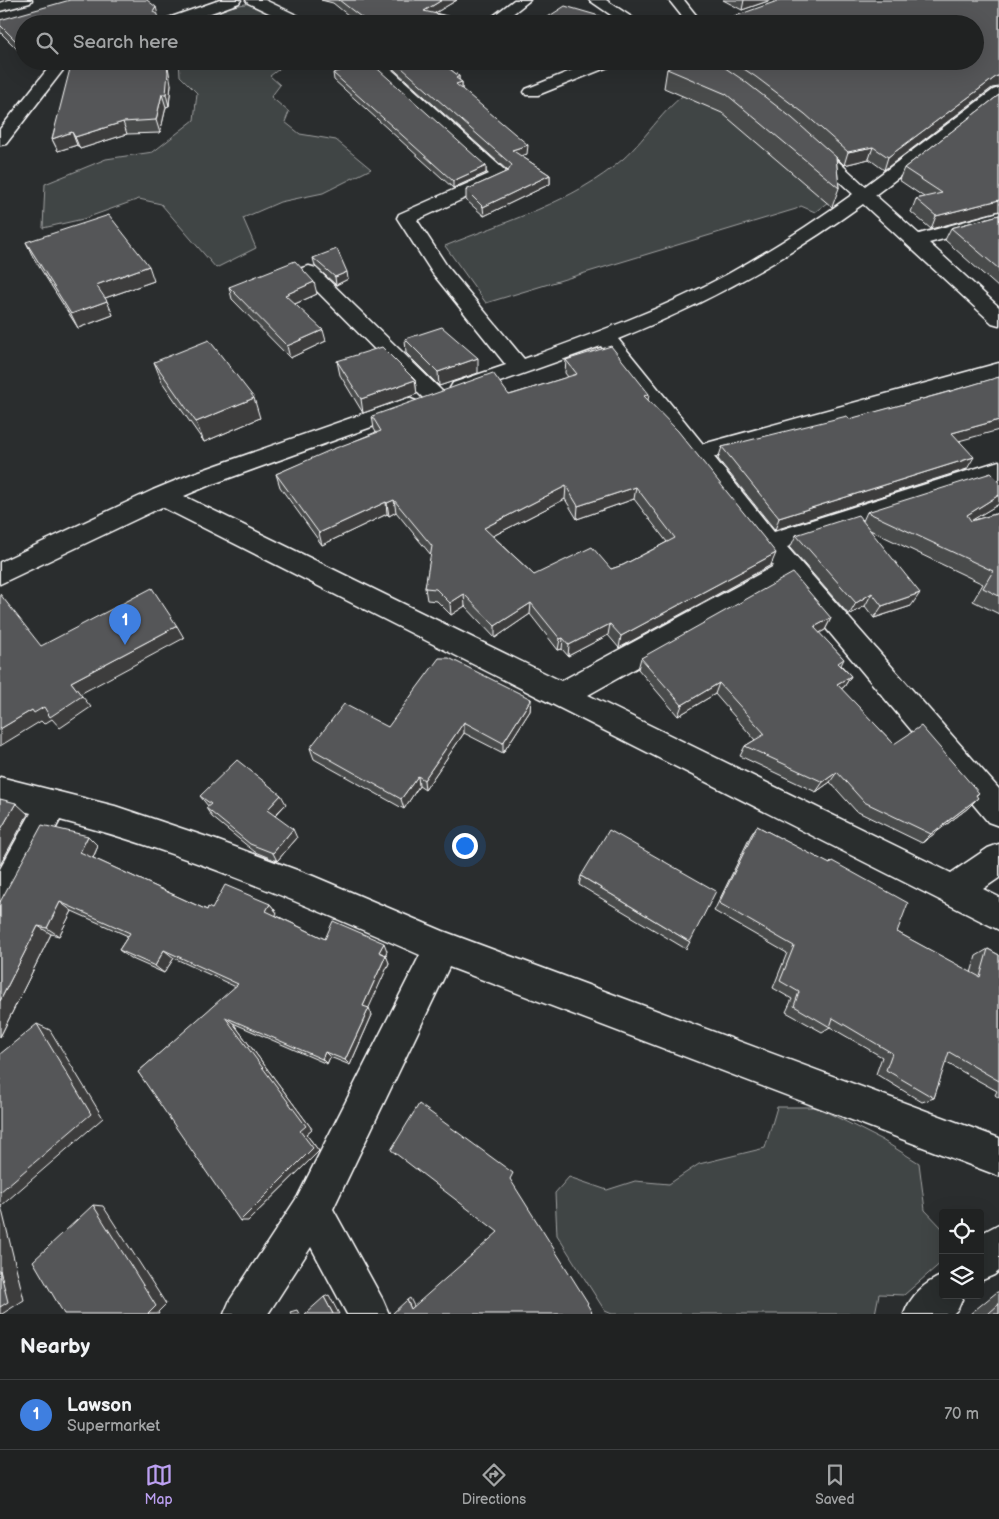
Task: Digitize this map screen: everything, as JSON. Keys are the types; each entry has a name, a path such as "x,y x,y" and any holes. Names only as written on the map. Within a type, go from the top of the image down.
{"street":[{"path":"0,7 25,0"},
{"path":"191,15 234,0"},
{"path":"253,0 285,15"},
{"path":"502,15 523,0"},
{"path":"601,3 622,0"},
{"path":"676,0 688,15"},
{"path":"601,3 620,15"},
{"path":"20,15 37,10"},
{"path":"0,21 15,17"},
{"path":"0,140 6,119 53,70"},
{"path":"383,70 501,175 406,218 440,270 520,368"},
{"path":"532,92 586,70"},
{"path":"0,574 162,496 251,462 605,337 734,279 809,233 999,94"},
{"path":"794,132 999,318"},
{"path":"916,241 999,218"},
{"path":"309,272 435,397"},
{"path":"605,337 769,543 999,812"},
{"path":"699,453 999,370"},
{"path":"769,543 999,470"},
{"path":"162,496 999,914"},
{"path":"560,696 792,568"},
{"path":"0,791 115,820 216,855 313,892 441,947 999,1157"},
{"path":"0,901 53,803"},
{"path":"953,891 999,859"},
{"path":"244,1314 312,1210 441,947"},
{"path":"312,1210 369,1314"},
{"path":"984,1257 999,1244"},
{"path":"924,1314 940,1299"}],"shaded area":[{"path":"251,3 274,15 214,15 228,7"},
{"path":"180,70 278,70 270,76 280,85 271,97 289,112 285,122 300,134 336,140 371,169 323,193 280,202 243,218 256,248 216,268 161,204 139,199 83,219 43,228 45,184 106,159 153,152 194,120 197,93 180,76"},
{"path":"696,87 832,199 815,212 801,206 486,303 445,246 538,210 604,174 632,150 675,102"},
{"path":"777,1107 817,1107 882,1140 919,1163 925,1210 939,1225 939,1264 904,1295 879,1294 875,1314 612,1314 605,1311 557,1235 555,1193 569,1177 607,1190 635,1181 669,1184 699,1164 765,1148"}],"building":[{"path":"70,0 147,0 156,7 153,12 157,15 18,15"},
{"path":"339,0 442,0 424,11 441,15 358,15"},
{"path":"780,0 999,0 999,76 888,157 873,147 848,152 805,114 746,70 984,70 984,15 738,15"},
{"path":"565,6 596,15 551,15"},
{"path":"15,16 15,40 0,25 0,20"},
{"path":"70,70 168,70 166,94 162,94 156,120 123,122 75,137 72,132 52,139"},
{"path":"343,70 379,70 486,166 453,181 333,73"},
{"path":"404,70 451,70 459,76 456,78 462,82 456,84 528,145 512,150 550,175 483,207 466,190 508,171 512,165"},
{"path":"669,70 728,70 743,80 792,118 836,157 839,188 726,94"},
{"path":"999,95 999,200 936,216 916,199 942,193 904,168"},
{"path":"109,215 149,266 96,285 107,301 71,314 26,242"},
{"path":"999,215 999,269 951,228"},
{"path":"337,249 347,272 335,277 313,258"},
{"path":"295,261 314,282 285,295 323,330 287,346 229,287"},
{"path":"442,327 478,358 438,372 405,339"},
{"path":"209,340 254,398 196,422 154,362"},
{"path":"611,346 649,394 644,396 678,431 776,553 621,636 610,624 569,645 563,638 560,639 531,603 495,626 464,594 450,603 436,589 425,588 432,546 394,500 319,533 276,474 333,449 381,431 372,416 493,373 509,395 513,394 577,374 566,360","holes":["566,486 578,506 636,487 675,538 623,565 611,569 592,547 534,575 484,528"]},
{"path":"382,347 415,380 361,399 337,361"},
{"path":"999,377 999,420 952,433 974,457 779,518 722,447 847,416 849,419"},
{"path":"991,473 999,481 999,495 967,515 971,521 999,513 999,596 983,588 993,571 867,512"},
{"path":"858,515 920,593 882,606 872,593 856,603 796,535"},
{"path":"793,573 831,618 814,627 844,659 838,663 851,676 837,684 894,744 921,726 979,793 976,795 978,798 931,834 864,802 837,772 823,782 745,746 765,734 719,683 682,705 641,658"},
{"path":"152,588 177,626 71,682 82,696 50,717 44,707 34,713 32,710 0,729 0,594 41,646"},
{"path":"439,658 449,658 531,699 503,743 464,722 424,780 418,776 401,799 310,748 344,704 388,727"},
{"path":"237,760 281,795 267,810 293,829 273,853 250,844 206,808 211,804 200,796"},
{"path":"0,799 16,803 0,831"},
{"path":"42,825 88,836 80,852 207,910 208,907 212,909 225,885 270,904 266,911 325,939 333,921 384,943 379,952 386,955 363,1006 369,1008 345,1060 325,1052 322,1059 225,1017 306,1126 300,1131 313,1148 240,1221 138,1072 238,984 164,950 155,966 119,950 130,933 60,902 47,928 38,926 0,1001 0,902"},
{"path":"757,826 830,864 832,861 908,903 897,932 980,977 988,949 999,955 999,1081 949,1052 934,1098 886,1070 892,1053 833,1018 830,1027 794,1006 799,992 780,981 794,946 719,903"},
{"path":"609,830 716,891 690,942 581,876"},
{"path":"37,1024 91,1114 0,1192 0,1054"},
{"path":"419,1104 513,1173 510,1179 588,1303 593,1314 392,1314 407,1300 411,1309 498,1232 391,1150"},
{"path":"93,1205 156,1306 148,1314 64,1314 33,1261"},
{"path":"0,1270 8,1302 0,1307"},
{"path":"324,1297 333,1314 305,1314"},
{"path":"999,1304 999,1314 988,1314"}],"place":[{"name":"Lawson","path":"125,645"}]}
